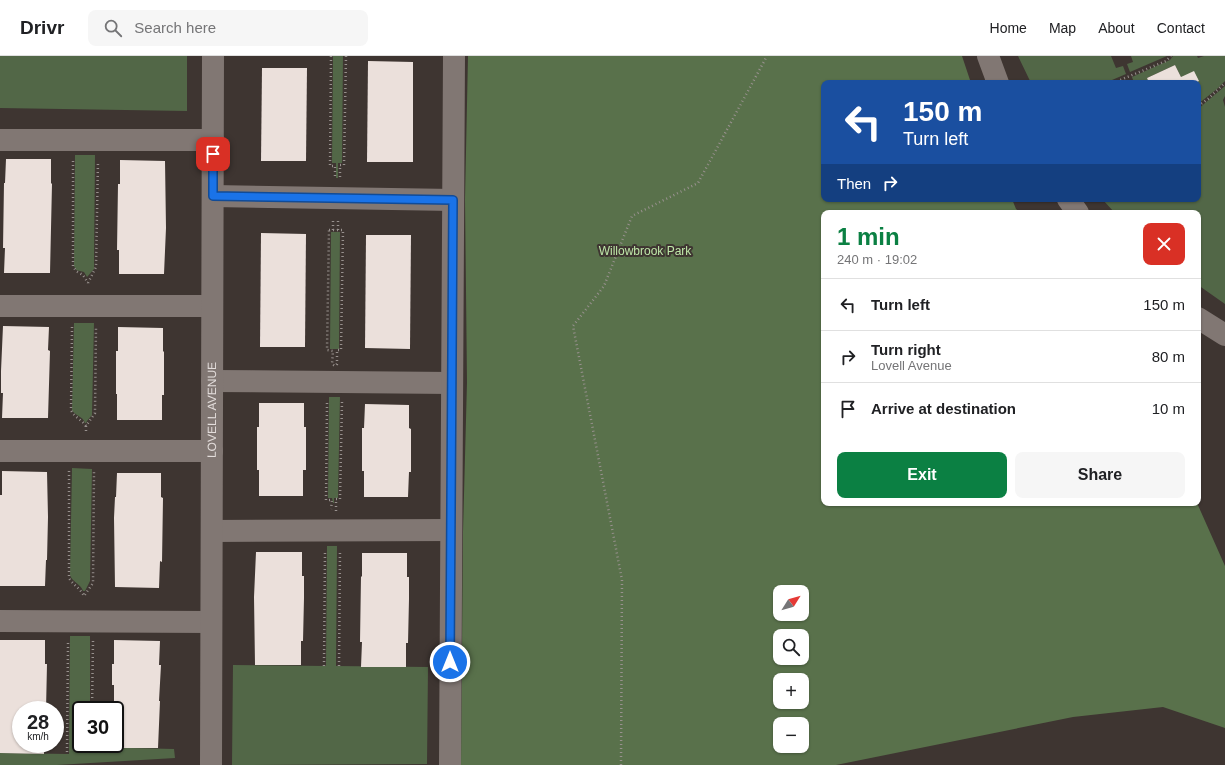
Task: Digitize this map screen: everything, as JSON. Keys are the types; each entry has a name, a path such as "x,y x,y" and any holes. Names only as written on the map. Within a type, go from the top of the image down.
{"street":[{"name":"LOVELL AVENUE","path":"211,765 213,56"},
{"path":"450,765 454,56"},
{"path":"988,56 997,80"},
{"path":"0,140 213,140"},
{"path":"213,196 453,200"},
{"path":"0,306 212,306"},
{"path":"1201,320 1225,335"},
{"path":"212,381 452,383"},
{"path":"0,451 212,451"},
{"path":"212,531 451,530"},
{"path":"0,622 211,622"}],"path":[{"path":"331,56 330,166 335,166 338,181 340,165 344,166 346,56"},
{"path":"621,765 622,580 573,326 604,286 632,216 698,183 766,56"},
{"path":"1120,80 1166,61 1171,56"},
{"path":"1201,104 1225,83"},
{"path":"73,155 72,266 76,271 83,275 88,283 96,267 98,155"},
{"path":"337,214 338,230"},
{"path":"333,216 333,230"},
{"path":"329,230 338,230 343,230 342,343 341,350 337,350 337,364 335,366 332,364 333,351 327,350 329,230"},
{"path":"86,433 86,426 94,413 96,322"},
{"path":"72,323 71,410 73,414 86,426"},
{"path":"327,406 326,500 332,500 331,513"},
{"path":"335,515 336,499 340,499 342,406"},
{"path":"69,468 69,578 80,589 84,596 92,583 94,470"},
{"path":"324,666 325,545"},
{"path":"339,666 340,546"},
{"path":"67,752 68,636"},
{"path":"92,701 93,637"}],"green space":[{"path":"0,56 187,56 187,111 0,108"},
{"path":"333,56 343,56 342,163 338,163 338,178 336,178 336,163 332,163"},
{"name":"Willowbrook Park","path":"468,56 962,56 970,80 821,80 821,202 1013,202 1017,210 821,210 821,506 1198,506 1225,566 1225,728 1163,707 1073,717 836,765 461,765 463,532 467,382 465,199"},
{"path":"1018,56 1111,56 1116,68 1123,66 1126,74 1112,80 1030,80"},
{"path":"1131,56 1167,56 1130,72 1127,64 1133,62"},
{"path":"1173,56 1197,56 1198,58 1204,56 1225,56 1225,81 1201,102 1201,80 1190,80 1181,77 1175,65 1147,78 1148,80 1133,80 1132,77 1170,60"},
{"path":"1225,86 1225,96 1223,100 1225,107 1225,304 1201,287 1201,210 1112,210 1105,202 1201,202 1201,106"},
{"path":"75,155 95,155 94,269 87,277 84,272 76,270 74,266"},
{"path":"331,232 340,232 339,349 330,349"},
{"path":"74,323 94,323 92,415 86,423 72,410"},
{"path":"329,397 340,397 338,498 334,498 334,503 332,498 328,498"},
{"path":"72,468 92,469 90,581 85,591 83,591 70,575"},
{"path":"327,546 337,546 336,666 428,667 427,764 232,765 233,665 326,666"},
{"path":"70,636 90,636 90,701 72,701 72,753 124,753 124,748 174,749 175,758 57,765 0,765 0,753 69,754"}],"building":[{"path":"368,61 413,62 413,162 367,162"},
{"path":"1175,65 1181,77 1194,71 1198,80 1148,80 1147,78"},
{"path":"262,68 307,68 306,161 261,161"},
{"path":"6,159 51,159 52,184 50,273 4,273 4,183"},
{"path":"120,160 165,161 166,228 164,274 119,274 119,250 117,250"},
{"path":"261,233 306,234 305,347 260,347"},
{"path":"366,235 411,235 410,349 365,348"},
{"path":"3,326 49,327 48,350 50,351 48,418 2,418 3,393 1,393 1,371"},
{"path":"118,327 163,328 164,395 162,395 162,420 117,420 116,351 118,351"},
{"path":"259,403 304,403 304,427 306,427 306,470 303,470 303,496 259,496 259,470 257,470 257,427 259,427"},
{"path":"365,404 409,405 409,428 411,429 411,472 409,472 408,497 364,497 364,471 362,471 362,428 364,428"},
{"path":"2,471 47,472 48,517 45,586 0,586 0,495 2,495"},
{"path":"117,473 161,473 161,497 163,498 162,562 160,561 159,588 115,587 114,518"},
{"path":"256,552 302,552 304,598 301,665 255,665 254,597"},
{"path":"362,553 407,553 409,599 406,667 361,667 362,642 360,642"},
{"path":"0,640 45,640 45,664 47,664 46,701 12,701 12,753 44,754 0,753"},
{"path":"114,640 160,641 159,665 161,665 158,748 124,748 124,701 114,701 112,664 114,664"}],"route":[{"path":"213,154 213,196 453,200 450,662"}]}
